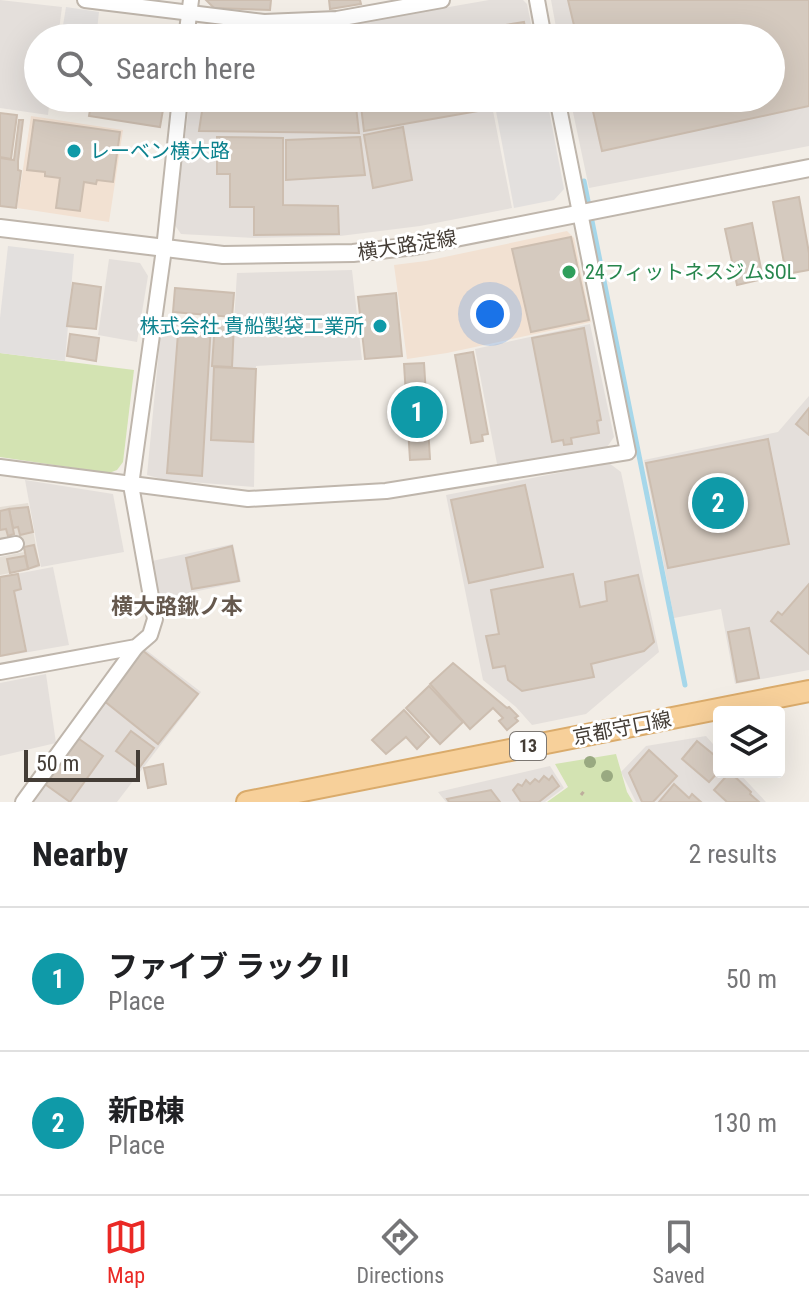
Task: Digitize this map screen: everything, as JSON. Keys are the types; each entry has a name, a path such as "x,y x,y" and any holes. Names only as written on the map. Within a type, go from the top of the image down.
{"main road":[{"name":"京都守口線","path":"247,802 809,691"}],"street":[{"path":"85,0 190,6 264,22 337,19 442,0"},
{"path":"537,0 541,24"},
{"path":"23,802 136,647 150,635 155,619 131,485 164,249 179,112"},
{"path":"0,467 248,499 386,491 628,452 560,112"},
{"name":"横大路淀線","path":"0,228 164,249 270,256 353,253 415,246 809,168"},
{"path":"0,547 16,544"},
{"path":"0,672 136,647"}],"shaded area":[{"path":"0,0 62,7 60,24 24,24 24,112 0,108"},
{"path":"489,0 523,0 527,4 531,24 352,24"},
{"path":"551,0 809,0 809,146 589,188 573,112 785,112 785,24 555,24"},
{"path":"66,7 99,12 98,24 63,24"},
{"path":"188,112 493,112 512,208 420,226 340,236 254,238 181,234 174,224"},
{"path":"496,112 549,112 564,189 554,200 514,208"},
{"name":"レーベン横大路","path":"31,116 123,130 109,222 17,208"},
{"path":"567,231 574,238 591,322 407,359 394,265"},
{"path":"8,246 74,254 65,361 0,353 0,318"},
{"path":"109,259 140,263 148,276 137,342 98,335"},
{"path":"352,270 362,360 256,366 254,487 165,480 147,475 162,318 234,322 237,273"},
{"path":"590,324 614,437 605,450 498,469 475,349"},
{"path":"809,396 809,670 735,684 721,609 674,618 644,460 778,432"},
{"path":"609,463 621,472 659,652 586,714 532,725 516,707 483,680 446,495"},
{"path":"25,480 113,494 124,552 41,567"},
{"path":"28,503 40,567 0,575 0,557 24,552 20,538 0,542 0,507"},
{"path":"233,544 241,582 160,599 152,561"},
{"path":"53,567 69,645 0,657 0,577"},
{"path":"142,647 201,692 117,802 26,802"},
{"path":"46,674 56,743 0,756 0,683"},
{"path":"706,736 713,744 713,778 744,778 766,802 636,802 621,772 646,746"},
{"path":"550,766 564,788 545,802 446,802 438,792"}],"green space":[{"path":"0,353 134,370 123,462 117,470 109,473 0,457"},
{"path":"616,754 633,802 547,802 568,787 555,764"}],"building":[{"path":"206,0 271,0 270,10 214,8"},
{"path":"329,0 360,0 361,4 330,9"},
{"path":"568,0 809,0 809,106 785,111 785,24 574,24"},
{"path":"90,112 163,112 160,127 89,116"},
{"path":"202,112 357,112 359,133 199,131"},
{"path":"362,112 472,112 364,131"},
{"path":"593,112 781,112 602,151"},
{"path":"0,113 17,115 11,159 0,157"},
{"path":"19,120 23,120 16,208 0,206 0,158 14,160"},
{"name":"レーベン横大路","path":"34,120 120,132 113,182 84,182 80,211 56,208 60,178 27,170"},
{"path":"403,127 412,180 373,188 364,135"},
{"path":"217,137 283,138 283,205 338,206 339,234 254,235 254,207 230,207 230,174 217,174"},
{"path":"360,137 365,175 286,180 286,140"},
{"path":"799,197 809,270 786,274 773,202"},
{"path":"752,223 763,279 737,285 725,229"},
{"path":"571,237 589,320 531,332 512,249"},
{"path":"73,283 101,287 96,329 67,326"},
{"path":"175,288 234,293 232,317 173,312"},
{"name":"株式会社 貴船製袋工業所","path":"396,293 402,356 365,359 358,297"},
{"path":"179,321 211,324 202,476 167,473"},
{"path":"215,323 234,324 232,367 212,366"},
{"path":"584,328 601,420 597,421 599,433 571,438 572,444 564,445 563,440 552,442 532,338"},
{"path":"70,334 99,338 96,361 67,356"},
{"path":"473,352 488,434 482,435 483,441 471,443 455,355"},
{"path":"424,363 430,459 410,460 404,364"},
{"path":"214,367 256,369 253,442 211,440"},
{"path":"809,408 809,435 796,424"},
{"path":"768,439 789,544 668,568 646,463"},
{"path":"525,485 543,567 469,583 451,500"},
{"path":"28,507 33,532 20,535 18,527 13,528 9,509"},
{"path":"9,509 14,534 8,536 6,529 0,530 0,511"},
{"path":"34,545 39,565 28,569 24,547"},
{"path":"232,546 239,581 192,589 186,558"},
{"path":"25,556 28,569 10,573 7,559"},
{"path":"18,574 21,589 14,591 26,651 0,656 0,577"},
{"path":"573,574 580,607 607,601 605,582 638,575 654,642 644,651 591,664 594,677 522,691 508,680 505,666 493,668 486,636 499,634 491,590"},
{"path":"809,584 809,654 771,621 778,612 782,615"},
{"path":"749,628 759,678 737,682 728,632"},
{"path":"142,650 198,694 158,744 103,700"},
{"path":"453,663 509,707 518,716 515,718 518,721 507,730 499,721 503,718 493,708 470,729 430,684"},
{"path":"429,686 463,722 440,744 406,708"},
{"path":"404,710 429,737 417,749 406,737 386,754 372,740"},
{"path":"131,731 154,748 139,768 116,751"},
{"path":"75,736 103,756 70,802 42,782"},
{"path":"697,741 713,754 713,778 709,782 682,759"},
{"path":"649,750 677,776 653,802 642,802 629,773"},
{"path":"163,764 166,784 148,788 144,768"},
{"path":"544,776 549,780 552,776 559,786 539,802 521,802 513,790 518,784 522,786 526,780 530,784 535,779 539,782"},
{"path":"725,778 736,778 759,802 727,802 714,790"},
{"path":"674,784 689,798 692,794 701,802 659,802"},
{"path":"491,790 500,802 449,802 447,799"}],"waterway":[{"path":"584,181 685,685"}],"place":[{"name":"レーベン横大路","path":"74,151"},
{"name":"24フィットネスジムSOL","path":"569,272"},
{"name":"株式会社 貴船製袋工業所","path":"380,326"},
{"name":"ファイブ ラックⅡ","path":"417,412"},
{"name":"新B棟","path":"718,503"}],"district":[{"name":"横大路鍬ノ本","path":"177,606"}]}
